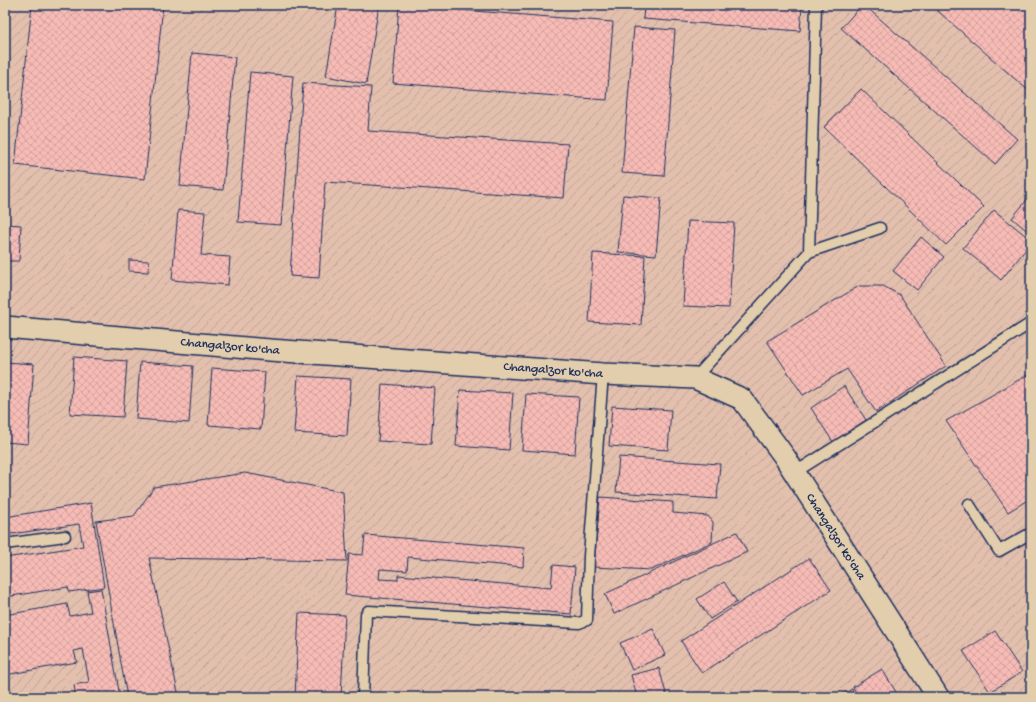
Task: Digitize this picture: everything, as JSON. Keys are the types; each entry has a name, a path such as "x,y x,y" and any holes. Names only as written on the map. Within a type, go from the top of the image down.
{"street":[{"name":"Changalzor ko'cha","path":"5,327 270,350 603,374 695,378 742,399 794,473 938,697"}],"lane":[{"path":"809,252 816,5"},
{"path":"695,378 809,252 880,228"},
{"path":"794,473 1031,323"},
{"path":"363,697 366,614 368,611 579,623 586,620 589,556 603,374"},
{"path":"969,504 999,551 1031,533"},
{"path":"5,544 65,536"}],"shaded area":[{"path":"5,5 1031,5 1031,697 5,697"}],"building":[{"path":"32,5 163,5 145,179 15,165"},
{"path":"338,5 379,5 366,84 326,76"},
{"path":"399,5 613,22 607,100 393,83"},
{"path":"644,5 802,6 800,31 643,19"},
{"path":"862,5 864,5 1017,139 995,164 841,28"},
{"path":"931,5 1031,5 1031,93"},
{"path":"634,27 675,30 664,176 622,173"},
{"path":"192,53 235,57 223,190 180,186"},
{"path":"250,72 293,76 281,225 238,222"},
{"path":"303,83 371,87 368,131 568,144 564,198 325,182 319,278 290,276"},
{"path":"861,89 984,207 946,245 824,127"},
{"path":"623,195 661,198 656,255 618,252"},
{"path":"1031,195 1031,234 1012,218"},
{"path":"178,210 205,212 201,255 230,257 228,285 172,280"},
{"path":"994,210 1031,240 1031,243 1001,280 963,248"},
{"path":"688,221 734,223 729,308 683,306"},
{"path":"5,224 21,225 19,261 5,261"},
{"path":"921,237 944,257 917,290 893,271"},
{"path":"593,253 645,256 641,325 589,322"},
{"path":"129,260 149,261 148,272 129,271"},
{"path":"859,286 883,286 900,295 946,366 876,412 847,369 803,395 767,341"},
{"path":"74,357 127,361 123,417 70,414"},
{"path":"5,362 34,364 28,444 5,442"},
{"path":"140,362 193,366 189,423 136,419"},
{"path":"212,368 265,372 261,429 208,425"},
{"path":"1031,373 1031,498 1008,512 946,421"},
{"path":"298,376 351,379 347,436 294,433"},
{"path":"382,384 435,388 431,444 378,441"},
{"path":"844,386 866,420 833,442 811,408"},
{"path":"460,390 513,393 509,450 456,446"},
{"path":"526,394 579,397 575,454 522,450"},
{"path":"612,406 671,410 668,450 609,446"},
{"path":"619,457 720,464 717,499 616,492"},
{"path":"245,473 343,492 347,561 149,558 179,697 127,697 96,521 134,516 154,487"},
{"path":"600,497 673,502 673,513 708,516 713,522 712,542 651,570 594,567"},
{"path":"91,503 104,587 69,592 68,587 5,597 5,558 83,546 79,524 5,535 5,517"},
{"path":"737,532 747,552 614,614 605,594"},
{"path":"365,535 524,548 523,567 408,557 407,571 380,569 379,579 398,580 398,575 551,588 553,565 575,567 571,614 345,595 349,554 363,555"},
{"path":"809,558 831,590 702,673 681,641"},
{"path":"724,582 737,602 710,619 697,599"},
{"path":"101,589 120,697 76,697 74,685 89,682 83,649 74,651 77,662 5,675 5,615 67,604 70,616 91,612 87,591"},
{"path":"299,613 345,615 341,697 295,697"},
{"path":"653,629 665,655 632,670 620,643"},
{"path":"995,631 1022,672 990,692 963,651"},
{"path":"659,668 667,697 637,697 631,675"},
{"path":"882,669 899,697 859,697 853,687"},
{"path":"852,689 856,697 838,697"}]}
